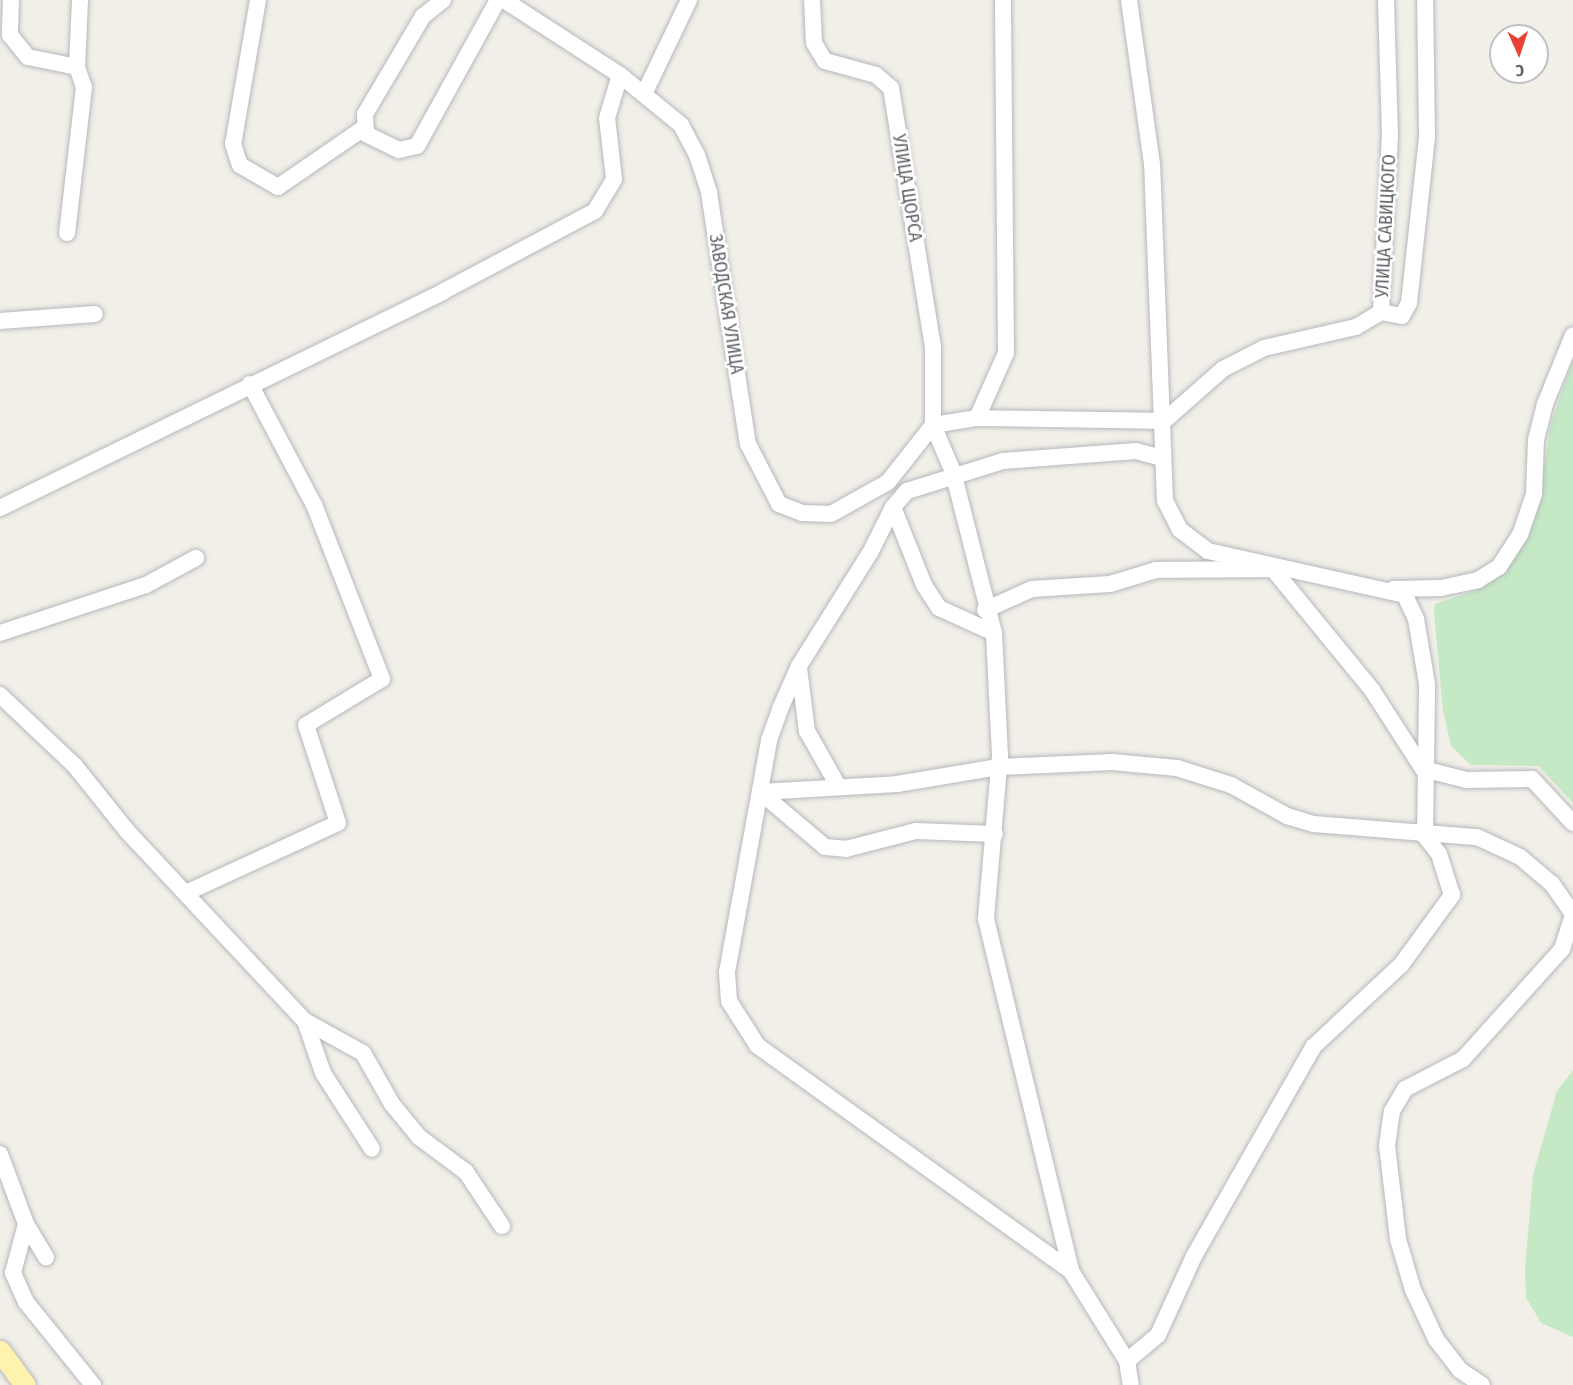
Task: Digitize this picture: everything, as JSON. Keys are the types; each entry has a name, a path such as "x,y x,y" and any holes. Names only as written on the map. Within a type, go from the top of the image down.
{"main road":[{"path":"0,1351 25,1385"}],"street":[{"path":"11,0 10,35 28,57 77,67"},
{"path":"67,233 84,87 77,67 80,0"},
{"path":"258,0 233,144 240,165 278,188 364,128"},
{"path":"364,128 365,114 423,16 443,0"},
{"path":"364,128 399,150 417,146 498,0"},
{"name":"ЗАВОДСКАЯ УЛИЦА","path":"504,0 620,75 644,94 681,125 698,155 709,193 748,444 779,504 802,513 831,513 888,482 933,425"},
{"path":"644,94 689,0"},
{"name":"УЛИЦА ЩОРСА","path":"813,0 814,44 825,61 876,75 891,88 933,347 933,425"},
{"path":"976,418 1006,353 1003,0"},
{"path":"1129,0 1152,164 1164,421 1162,458 1166,501 1180,530 1208,551 1273,569 1392,589 1441,588 1478,580 1499,567 1520,535 1534,494 1545,404 1573,335"},
{"name":"УЛИЦА САВИЦКОГО","path":"1164,421 1223,369 1264,348 1356,327 1381,312 1390,136 1386,0"},
{"path":"1381,312 1407,313 1427,136 1425,0"},
{"path":"0,508 595,211 614,179 607,118 620,75"},
{"path":"0,321 95,314"},
{"path":"188,892 338,823 306,725 382,679 314,505 250,384"},
{"path":"1131,1385 1126,1360 1071,1271 986,919 999,766 994,633 985,610 953,472 933,425 976,418 1164,421"},
{"path":"1071,1271 757,1045 740,1025 729,1001 727,972 769,740 799,666 870,553 892,507 907,491 953,472 1003,460 1136,451 1162,458"},
{"path":"892,507 939,608 994,633"},
{"path":"0,633 146,585 196,558"},
{"path":"985,610 1032,589 1110,584 1156,570 1273,569"},
{"path":"1273,569 1372,690 1423,769 1466,780 1532,779 1573,822"},
{"path":"1126,1360 1158,1335 1205,1236 1313,1047 1331,1025 1382,985 1440,917 1452,895 1450,879 1425,836 1423,769 1430,713 1423,652 1405,595 1392,589"},
{"path":"799,666 807,731 837,784"},
{"path":"0,695 75,766 127,831 188,892 304,1021 363,1053 392,1104 419,1137 466,1172 502,1226"},
{"path":"760,792 837,784 897,784 999,766 1112,762 1177,768 1231,785 1287,816 1314,824 1425,836 1478,837 1520,856 1552,884 1573,914 1562,949 1463,1059 1405,1089 1392,1111 1390,1169 1398,1239 1413,1290 1436,1339 1460,1370 1482,1385"},
{"path":"760,792 825,847 846,849 916,831 995,834"},
{"path":"304,1021 323,1073 372,1149"},
{"path":"0,1154 26,1224 46,1257"},
{"path":"26,1224 13,1273 26,1302 93,1385"}],"green space":[{"path":"1573,360 1573,803 1539,766 1471,765 1451,746 1443,711 1434,612 1435,604 1479,589 1505,569 1539,498 1551,423"},
{"path":"1573,1070 1573,1337 1541,1323 1526,1297 1525,1269 1533,1175 1557,1091"}]}
